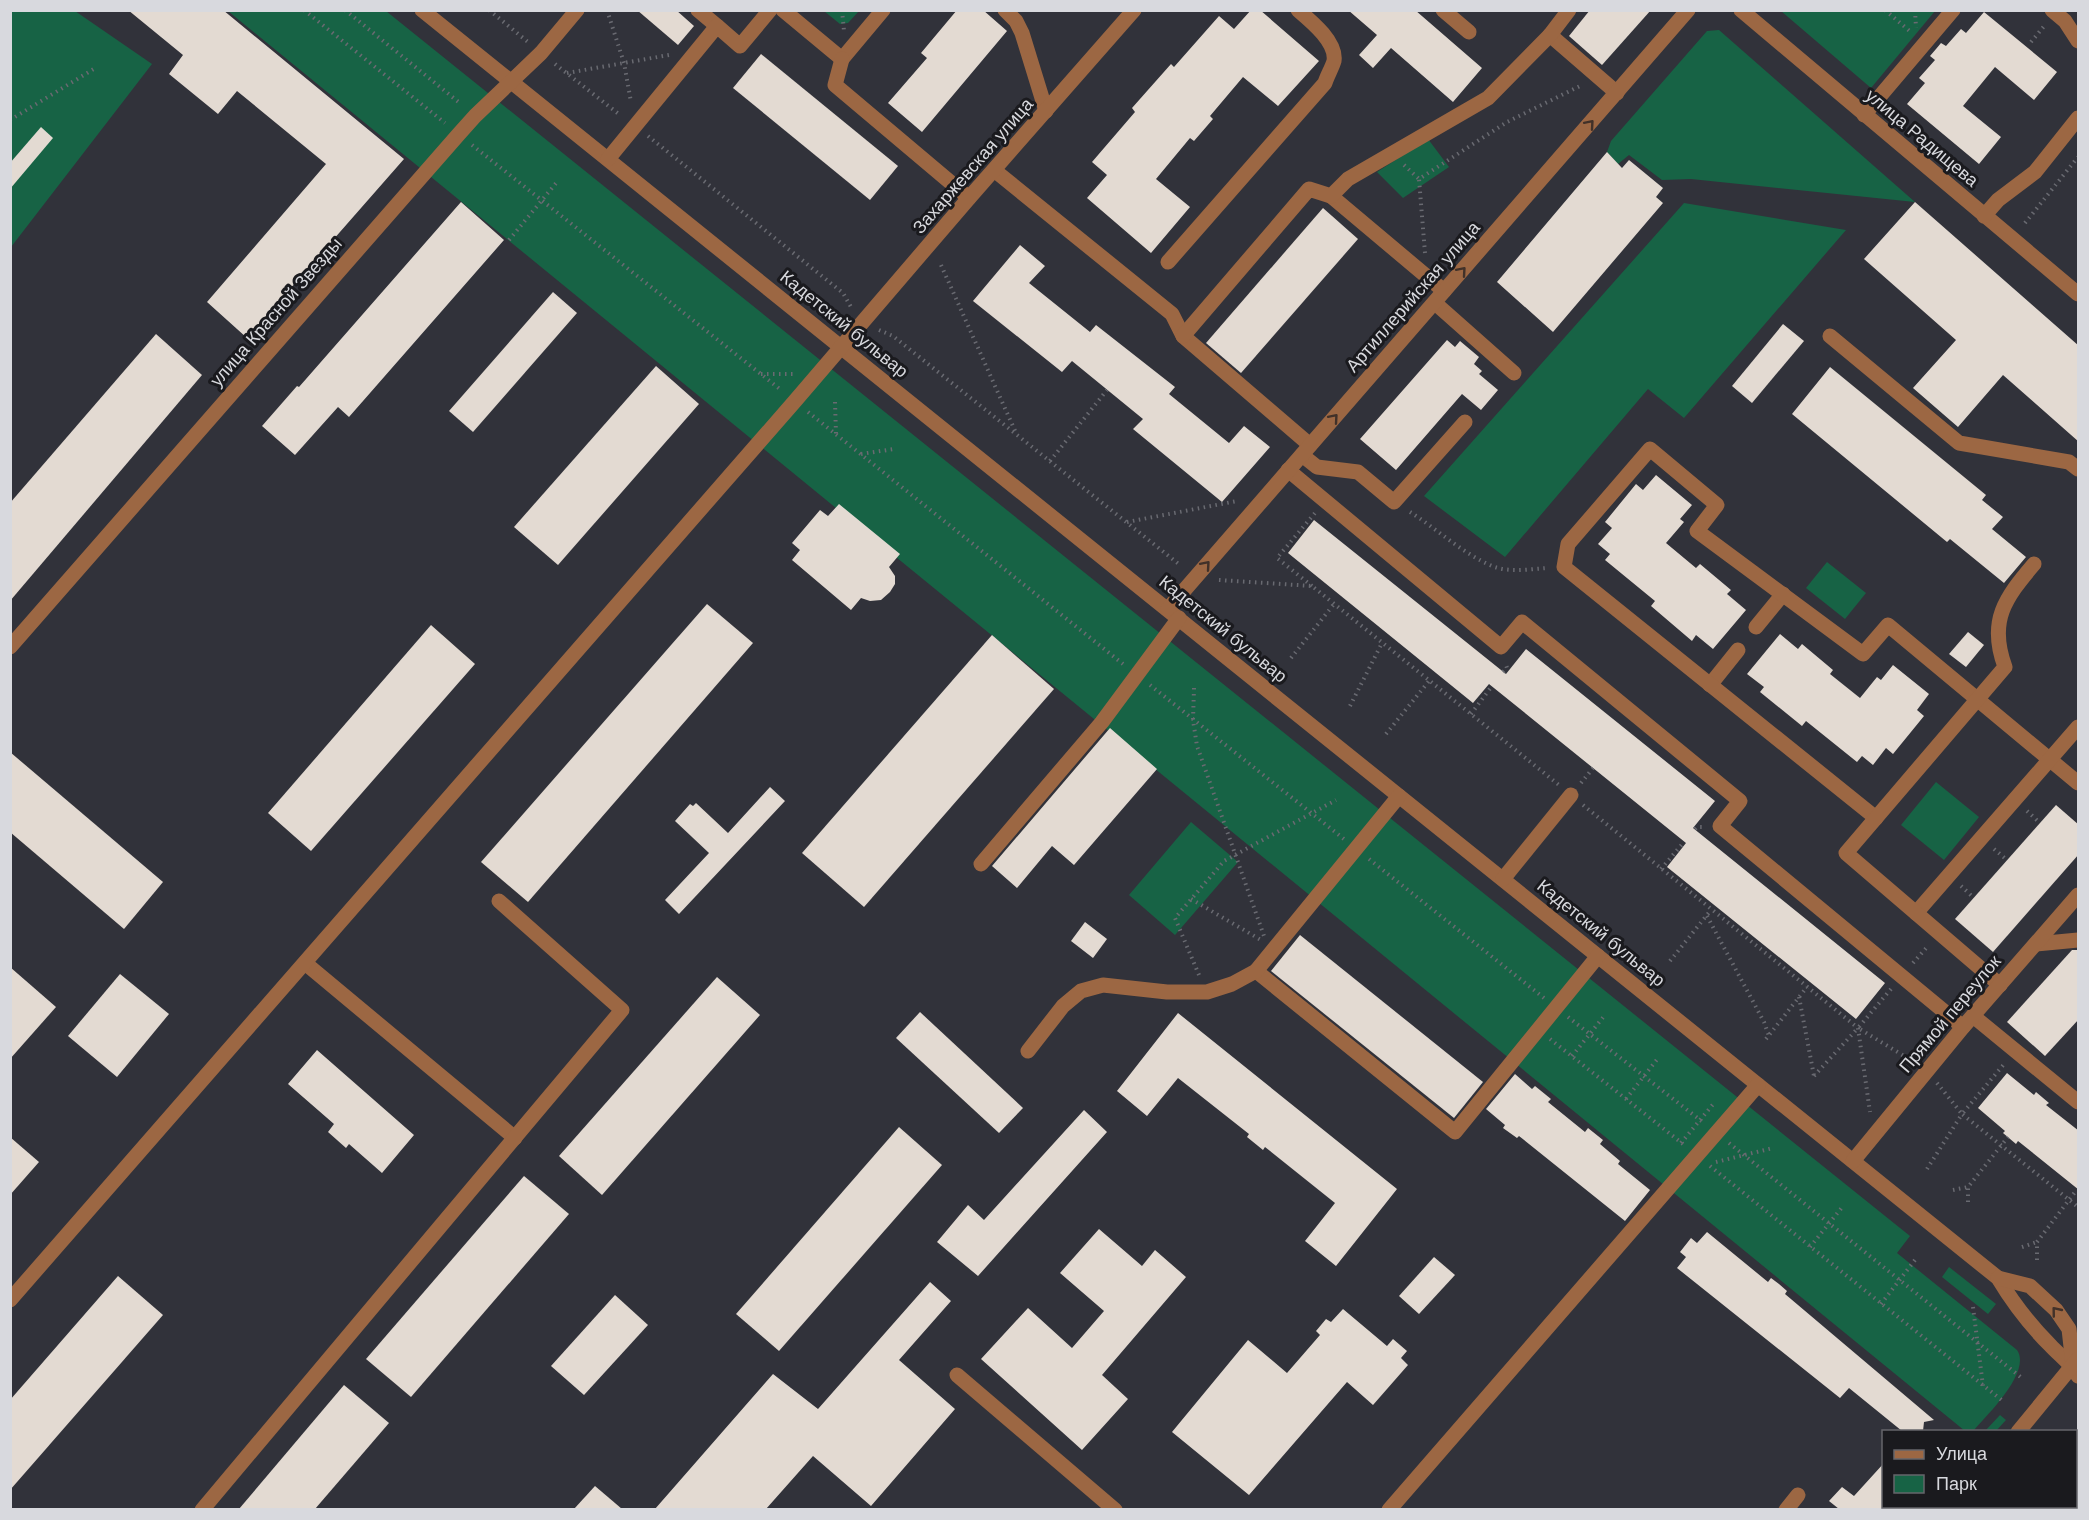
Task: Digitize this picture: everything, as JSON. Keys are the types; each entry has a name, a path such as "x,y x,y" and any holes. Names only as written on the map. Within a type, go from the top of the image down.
{"street":[{"name":"Кадетский бульвар","path":"422,10 1998,1278 2020,1312 2051,1347 2077,1367"},
{"name":"улица Красной Звезды","path":"10,647 341,266 475,116 542,53 578,10"},
{"path":"698,10 740,46 770,10"},
{"path":"783,10 842,59"},
{"path":"883,10 842,59 835,85 969,198"},
{"path":"1005,10 1016,21 1022,33 1046,111"},
{"name":"Захаржевская улица","path":"10,1300 1134,10"},
{"path":"1168,262 1325,83 1334,59 1330,47 1319,28 1298,10"},
{"path":"1443,10 1468,32"},
{"path":"1331,196 1348,179 1488,98 1550,35 1569,10"},
{"name":"Артиллерийская улица","path":"981,864 1102,722 1173,614 1288,471 1688,10"},
{"name":"улица Радищева","path":"1741,10 1864,116 2079,294"},
{"path":"1864,116 1953,10"},
{"path":"2052,10 2065,21 2079,40"},
{"path":"608,159 717,26"},
{"path":"1550,35 1617,93"},
{"path":"1984,216 1998,200 2035,172 2079,118"},
{"path":"994,170 1172,314 1184,336 1306,450 1317,467 1358,472 1394,502 1465,422"},
{"path":"1184,336 1309,189 1331,196 1439,297 1514,373"},
{"path":"1830,336 1959,443 2069,462 2079,470"},
{"path":"1876,818 1564,567 1568,544 1650,449 1717,505 1697,531 1863,654 1888,625 2079,783"},
{"path":"1288,471 1501,647 1522,622 1740,801 1720,826 1902,976 1968,1022 2015,1051 2079,1101"},
{"path":"2000,984 1846,853 2005,667 1999,642 2003,608 2011,591 2034,564"},
{"path":"1756,627 1783,594"},
{"path":"1710,685 1738,650"},
{"path":"1916,913 2079,727"},
{"path":"1503,879 1571,795"},
{"path":"1028,1051 1063,1006 1081,991 1103,985 1167,992 1207,992 1232,984 1256,971 1399,796"},
{"name":"Прямой переулок","path":"1853,1161 2000,984 2079,895"},
{"path":"202,1509 622,1010 499,901"},
{"path":"2036,944 2079,940"},
{"path":"1256,971 1455,1132 1598,956"},
{"path":"305,963 515,1138"},
{"path":"1389,1509 1758,1085"},
{"name":"Кадетский бульвар","path":"1998,1278 2030,1286 2056,1310 2069,1329 2077,1367"},
{"path":"2019,1430 2077,1367"},
{"path":"957,1375 1115,1509"},
{"path":"1785,1509 1798,1495"}],"path":[{"path":"304,10 439,119"},
{"path":"345,10 465,107"},
{"path":"489,10 530,44"},
{"path":"607,10 624,63 635,126"},
{"path":"842,10 844,40"},
{"path":"1885,10 1925,43"},
{"path":"566,73 697,51"},
{"path":"555,64 843,293 851,307"},
{"path":"10,120 97,67"},
{"path":"1426,262 1419,179 1508,122 1598,76"},
{"path":"469,143 781,390"},
{"path":"2025,222 2079,157"},
{"path":"509,240 557,182"},
{"path":"942,265 1016,434"},
{"path":"884,332 893,336 1180,565"},
{"path":"761,374 799,374"},
{"path":"1050,461 1107,390"},
{"path":"834,402 836,434"},
{"path":"804,408 1127,667"},
{"path":"861,454 894,450"},
{"path":"1127,522 1237,501"},
{"path":"1312,586 1277,558 1325,501"},
{"path":"1394,502 1493,566 1509,569 1564,567"},
{"path":"1291,658 1334,604"},
{"path":"1350,706 1382,643"},
{"path":"1143,680 1345,840"},
{"path":"1386,734 1429,681"},
{"path":"1471,714 1492,686"},
{"path":"1191,900 1267,943 1197,746 1192,720 1194,688"},
{"path":"1207,992 1175,918 1224,861 1336,800"},
{"path":"1661,869 1684,842"},
{"path":"1363,854 1550,1003"},
{"path":"1670,961 1712,910"},
{"path":"1707,916 1764,1022 1767,1037 1807,987"},
{"path":"1799,998 1814,1076 1939,932"},
{"path":"1565,1014 2023,1379"},
{"path":"1572,1056 1605,1015"},
{"path":"1858,1028 1927,1071 1962,1114 2079,1207"},
{"path":"1538,1029 1697,1156"},
{"path":"1927,1169 1962,1114 2015,1051"},
{"path":"1626,1099 1659,1058"},
{"path":"1968,1202 1968,1187 2008,1137"},
{"path":"1773,1148 1707,1164 2004,1402"},
{"path":"1953,1190 1968,1187"},
{"path":"2022,1247 2037,1242 2075,1192"},
{"path":"1810,1247 1844,1204"},
{"path":"2037,1242 2037,1260"},
{"path":"1881,1304 1914,1260"},
{"path":"1973,1307 1983,1386"}],"green space":[{"path":"11,11 75,11 152,64 11,247"},
{"path":"228,11 386,11 1910,1236 1897,1253 2017,1350 2020,1359 2013,1381 1997,1405 1974,1430 1964,1430"},
{"path":"824,11 859,11 848,23 840,24"},
{"path":"1781,11 1935,11 1871,88"},
{"path":"1719,30 1915,202 1691,179 1662,180 1629,155 1618,164 1607,152 1611,141 1707,31"},
{"path":"1428,139 1449,167 1403,198 1377,172"},
{"path":"1684,203 1846,230 1684,418 1648,389 1505,557 1424,496"},
{"path":"1827,562 1866,593 1845,619 1806,588"},
{"path":"1936,782 1979,817 1944,860 1901,825"},
{"path":"1191,822 1238,862 1175,935 1129,895"},
{"path":"1949,1267 1996,1304 1988,1314 1942,1277"},
{"path":"2000,1415 2006,1420 1997,1430 1986,1430"}],"building":[{"path":"128,10 223,10 404,159 247,338 207,302 326,164 237,91 218,114 169,74 183,55"},
{"path":"637,10 676,10 694,26 678,45"},
{"path":"957,10 983,10 1007,31 922,132 888,103 927,58 921,53"},
{"path":"1251,10 1260,10 1319,61 1278,106 1243,77 1210,116 1213,119 1194,141 1190,138 1156,179 1190,207 1151,253 1087,198 1107,175 1092,162 1135,112 1132,108 1171,64 1174,67 1219,16 1234,29"},
{"path":"1348,10 1415,10 1482,68 1453,102 1391,48 1373,68 1359,55 1377,35"},
{"path":"1590,10 1651,10 1602,65 1569,36"},
{"path":"1984,12 2057,72 2034,100 1995,67 1963,106 2001,137 1979,164 1907,104 1925,83 1919,78 1935,60 1930,56 1941,43 1946,46 1961,29 1966,33"},
{"path":"761,54 898,166 870,200 733,88"},
{"path":"41,127 53,138 10,189 10,163"},
{"path":"1607,152 1622,168 1629,160 1663,188 1656,197 1663,203 1553,332 1497,282"},
{"path":"461,202 504,240 349,417 338,407 295,455 262,426"},
{"path":"1915,202 2079,346 2079,442 2003,375 1958,427 1913,388 1956,340 1864,259"},
{"path":"1323,208 1358,239 1241,373 1206,343"},
{"path":"1020,245 1045,266 1029,283 1090,332 1096,325 1175,387 1169,394 1229,443 1244,426 1270,447 1222,502 1133,429 1143,419 1072,361 1062,372 973,301"},
{"path":"553,292 577,313 473,432 449,411"},
{"path":"1783,324 1804,341 1752,403 1732,386"},
{"path":"156,334 202,375 10,601 10,503"},
{"path":"1447,340 1455,347 1460,341 1479,357 1474,364 1482,371 1479,374 1498,390 1481,410 1462,394 1396,470 1360,439"},
{"path":"656,366 699,404 558,565 514,527"},
{"path":"1830,367 1986,495 1982,500 2003,517 1992,529 2026,557 2004,583 1950,539 1947,542 1792,414"},
{"path":"1656,475 1692,505 1680,519 1684,522 1666,543 1696,568 1700,564 1731,590 1727,594 1746,610 1713,649 1696,635 1692,641 1651,606 1655,601 1605,560 1610,554 1598,544 1612,528 1605,522 1636,484 1643,490"},
{"path":"839,504 900,554 889,567 895,576 895,584 890,592 881,600 870,601 861,598 851,610 792,560 800,550 792,543 820,510 828,516"},
{"path":"1314,520 1506,674 1526,649 1715,801 1693,828 1885,983 1856,1019 1667,867 1686,843 1489,684 1473,703 1288,553"},
{"path":"707,604 753,643 528,902 481,862"},
{"path":"431,625 475,664 311,851 268,813"},
{"path":"1968,632 1984,645 1966,667 1949,654"},
{"path":"1780,634 1798,649 1802,644 1833,670 1830,674 1860,698 1877,677 1881,680 1893,665 1929,694 1917,710 1924,716 1893,754 1886,748 1873,765 1862,756 1857,762 1806,721 1802,726 1760,692 1764,687 1747,674"},
{"path":"992,635 1054,689 864,907 802,853"},
{"path":"1110,728 1157,769 1074,865 1052,846 1017,888 992,866"},
{"path":"10,752 163,882 124,929 10,832"},
{"path":"770,787 785,801 679,914 665,900 709,853 675,821 690,804 693,806 696,803 728,833"},
{"path":"2056,805 2079,825 2079,854 1993,952 1955,919"},
{"path":"1085,922 1107,939 1093,958 1071,941"},
{"path":"1300,935 1483,1082 1454,1118 1271,971"},
{"path":"2072,950 2079,950 2079,1019 2045,1056 2007,1022"},
{"path":"10,967 56,1007 10,1059"},
{"path":"120,974 169,1014 117,1077 68,1036"},
{"path":"717,977 760,1015 602,1195 559,1156"},
{"path":"920,1012 1023,1108 999,1133 896,1038"},
{"path":"1178,1013 1397,1189 1336,1266 1305,1241 1335,1203 1265,1147 1263,1150 1247,1137 1249,1134 1178,1078 1147,1116 1117,1091"},
{"path":"317,1050 414,1135 382,1173 349,1144 346,1148 328,1132 334,1124 288,1084"},
{"path":"2007,1073 2034,1095 2036,1092 2049,1103 2046,1105 2079,1131 2079,1190 2018,1141 2016,1144 2003,1133 2005,1131 1978,1108"},
{"path":"1515,1074 1532,1089 1535,1086 1551,1099 1548,1102 1585,1132 1588,1128 1603,1140 1600,1144 1620,1161 1618,1164 1650,1190 1625,1221 1519,1136 1517,1138 1503,1128 1505,1125 1486,1109"},
{"path":"1084,1110 1107,1132 978,1276 937,1242 968,1205 984,1220"},
{"path":"899,1127 942,1165 779,1351 736,1314"},
{"path":"10,1137 39,1162 10,1195"},
{"path":"524,1176 569,1214 411,1397 366,1359"},
{"path":"1099,1229 1142,1266 1155,1250 1186,1277 1102,1375 1128,1399 1082,1450 981,1359 1028,1308 1072,1348 1104,1311 1060,1273"},
{"path":"1707,1232 1768,1282 1771,1278 1787,1291 1785,1294 1934,1420 1924,1422 1923,1430 1901,1430 1849,1388 1840,1398 1677,1268 1686,1257 1680,1252 1691,1238 1697,1243"},
{"path":"1434,1257 1455,1275 1419,1314 1399,1296"},
{"path":"118,1276 163,1315 10,1490 10,1400"},
{"path":"930,1282 951,1301 899,1360 955,1409 871,1506 813,1456 766,1509 655,1509 773,1374 818,1409"},
{"path":"615,1295 648,1325 584,1395 551,1366"},
{"path":"1343,1309 1387,1346 1393,1339 1407,1351 1401,1358 1408,1365 1373,1405 1347,1382 1249,1495 1172,1432 1248,1340 1287,1373 1320,1335 1316,1331 1326,1319 1331,1322"},
{"path":"344,1385 389,1423 315,1509 239,1509"},
{"path":"1882,1465 1882,1508 1884,1509 1839,1509 1829,1501 1842,1487 1854,1496"},
{"path":"595,1486 622,1509 574,1509"}]}
